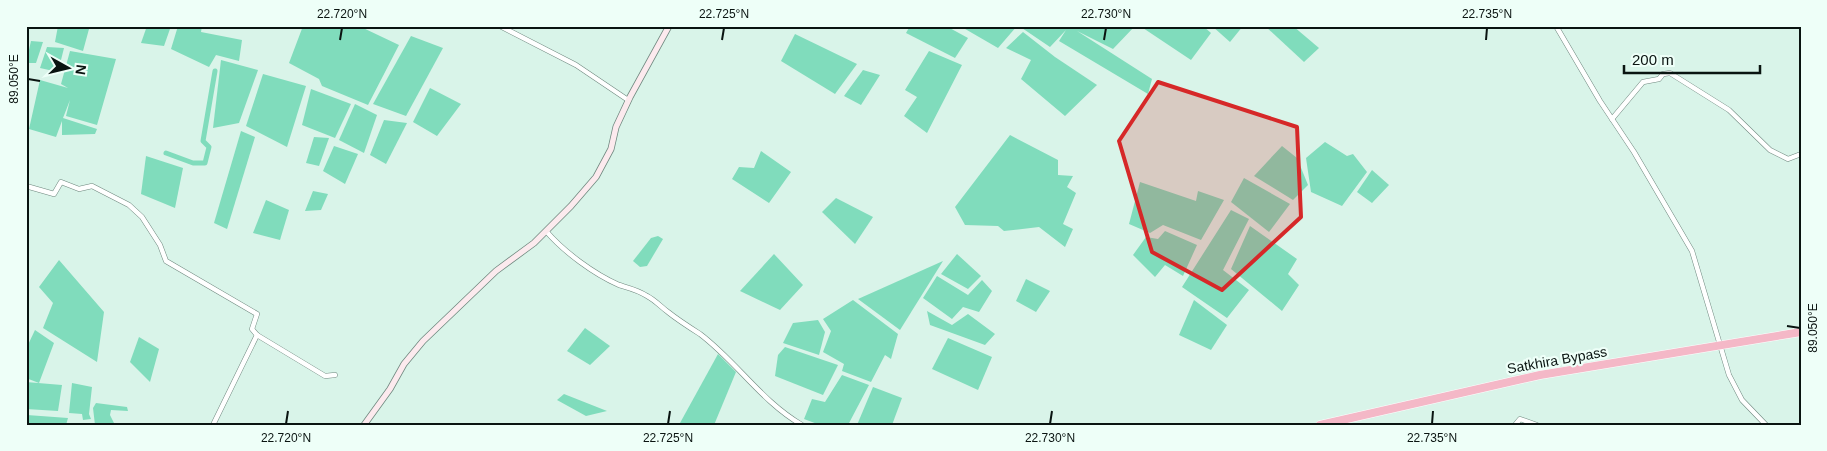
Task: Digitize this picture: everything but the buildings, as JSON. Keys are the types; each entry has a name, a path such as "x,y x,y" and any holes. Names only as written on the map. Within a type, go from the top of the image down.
{"highway":[{"name":"Satkhira Bypass","path":"1320,425 1540,375 1801,332"}],"street":[{"path":"500,26 576,65 628,100"},
{"path":"364,425 390,389 404,364 423,341 496,271 534,243 596,177 611,148 616,127 628,100 668,26"},
{"path":"1556,26 1692,251 1729,375 1742,400 1766,425"},
{"path":"1612,119 1643,82 1658,79 1663,74 1670,73 1729,110 1773,152 1788,159 1801,154"},
{"path":"26,186 54,194 62,182 79,189 92,186 129,205 142,217 160,245 166,262 258,314 252,329 257,335 325,376 335,375"},
{"path":"546,231 563,250 597,274 650,297 700,334 725,355 777,409 802,425"},
{"path":"213,425 257,335"},
{"path":"1515,425 1520,419 1537,425"}],"highlighted area":[{"path":"1158,82 1297,127 1301,217 1222,290 1152,252 1119,141"}],"shaded area":[{"path":"58,26 85,26 89,29 83,51 55,42"},
{"path":"147,26 171,26 164,46 141,43"},
{"path":"178,26 202,26 201,32 242,40 239,61 216,55 209,67 171,49"},
{"path":"303,26 359,26 399,45 368,105 322,86 319,79 289,63"},
{"path":"910,26 946,26 968,38 955,58 906,33"},
{"path":"960,26 1017,26 998,48"},
{"path":"1019,26 1135,26 1113,49 1077,31 1152,79 1148,94 1059,41 1066,30 1050,47"},
{"path":"1140,26 1203,26 1211,33 1191,60"},
{"path":"1212,26 1243,26 1230,42"},
{"path":"1265,26 1293,26 1319,48 1304,62"},
{"path":"1023,32 1055,57 1097,85 1065,116 1021,79 1031,60 1006,48"},
{"path":"795,34 857,64 835,94 781,61"},
{"path":"411,36 443,48 406,116 373,104"},
{"path":"31,41 43,42 36,63 26,63"},
{"path":"47,47 64,48 58,72 40,68"},
{"path":"70,51 116,59 97,125 66,116 70,100 63,118 97,129 95,134 62,135 62,121 56,137 29,129 40,80 68,88 61,84"},
{"path":"929,51 962,65 927,133 904,116 917,97 905,90"},
{"path":"221,60 258,70 239,123 213,128"},
{"path":"863,70 880,75 861,105 844,96"},
{"path":"263,74 306,86 287,147 246,126"},
{"path":"430,88 461,104 437,136 413,122"},
{"path":"311,89 351,104 335,138 302,125"},
{"path":"355,104 377,115 364,153 339,140"},
{"path":"384,120 407,123 386,164 370,155"},
{"path":"241,131 255,137 227,229 214,223"},
{"path":"1010,135 1058,160 1058,175 1073,176 1067,187 1076,193 1063,224 1073,229 1065,247 1039,227 1004,231 998,226 965,225 955,207"},
{"path":"314,137 329,138 319,166 306,163"},
{"path":"1325,142 1347,156 1353,154 1367,172 1342,206 1311,192 1306,158"},
{"path":"334,146 358,154 345,184 323,171"},
{"path":"1282,146 1297,158 1308,185 1293,200 1254,176"},
{"path":"761,151 791,172 769,203 732,179 739,167 754,168"},
{"path":"146,156 183,168 175,208 141,194"},
{"path":"1372,170 1389,185 1372,203 1357,192"},
{"path":"1244,178 1290,204 1269,232 1231,202"},
{"path":"1140,182 1196,201 1198,191 1224,200 1201,240 1163,225 1150,233 1129,224"},
{"path":"313,191 328,194 321,210 305,211"},
{"path":"836,198 873,217 855,244 822,212"},
{"path":"266,200 289,210 280,240 253,233"},
{"path":"1231,210 1249,219 1223,270 1249,290 1227,318 1182,287"},
{"path":"1250,226 1297,259 1288,274 1299,285 1282,311 1231,269"},
{"path":"1165,231 1197,245 1183,276 1165,265 1155,277 1133,255 1146,237 1158,239"},
{"path":"658,236 663,239 647,266 640,267 633,261 651,238"},
{"path":"774,254 803,285 780,310 740,291"},
{"path":"957,254 981,276 968,289 941,274"},
{"path":"59,260 104,312 97,362 43,328 53,303 39,287"},
{"path":"943,261 900,330 858,299"},
{"path":"937,276 968,295 982,280 992,291 979,312 963,307 952,319 923,298"},
{"path":"1026,279 1050,291 1036,312 1016,301"},
{"path":"853,300 898,334 891,359 885,355 871,382 842,371 844,364 823,352 831,331 823,319"},
{"path":"1194,300 1227,325 1211,350 1179,335"},
{"path":"927,311 952,325 968,314 995,334 985,345 930,325"},
{"path":"818,320 825,332 819,355 783,343 793,323"},
{"path":"585,328 610,346 590,365 567,351"},
{"path":"35,330 54,343 39,383 26,378 26,349"},
{"path":"139,337 159,349 150,382 130,362"},
{"path":"948,338 992,357 978,390 932,369"},
{"path":"785,347 838,365 823,395 775,376 778,355"},
{"path":"718,354 736,372 714,425 683,425 680,423"},
{"path":"842,375 869,385 848,425 820,425 804,419 812,399 825,402"},
{"path":"26,382 62,385 58,411 26,409"},
{"path":"72,383 92,387 89,414 91,419 83,420 82,414 69,413"},
{"path":"873,387 902,398 892,425 857,425"},
{"path":"564,394 607,411 586,416 557,400"},
{"path":"96,403 127,407 128,411 111,410 110,415 115,425 95,425 93,408"},
{"path":"27,415 68,418 66,425 26,425"}],"waterway":[{"path":"166,153 193,163 205,163 209,147 203,141 215,71"}]}
